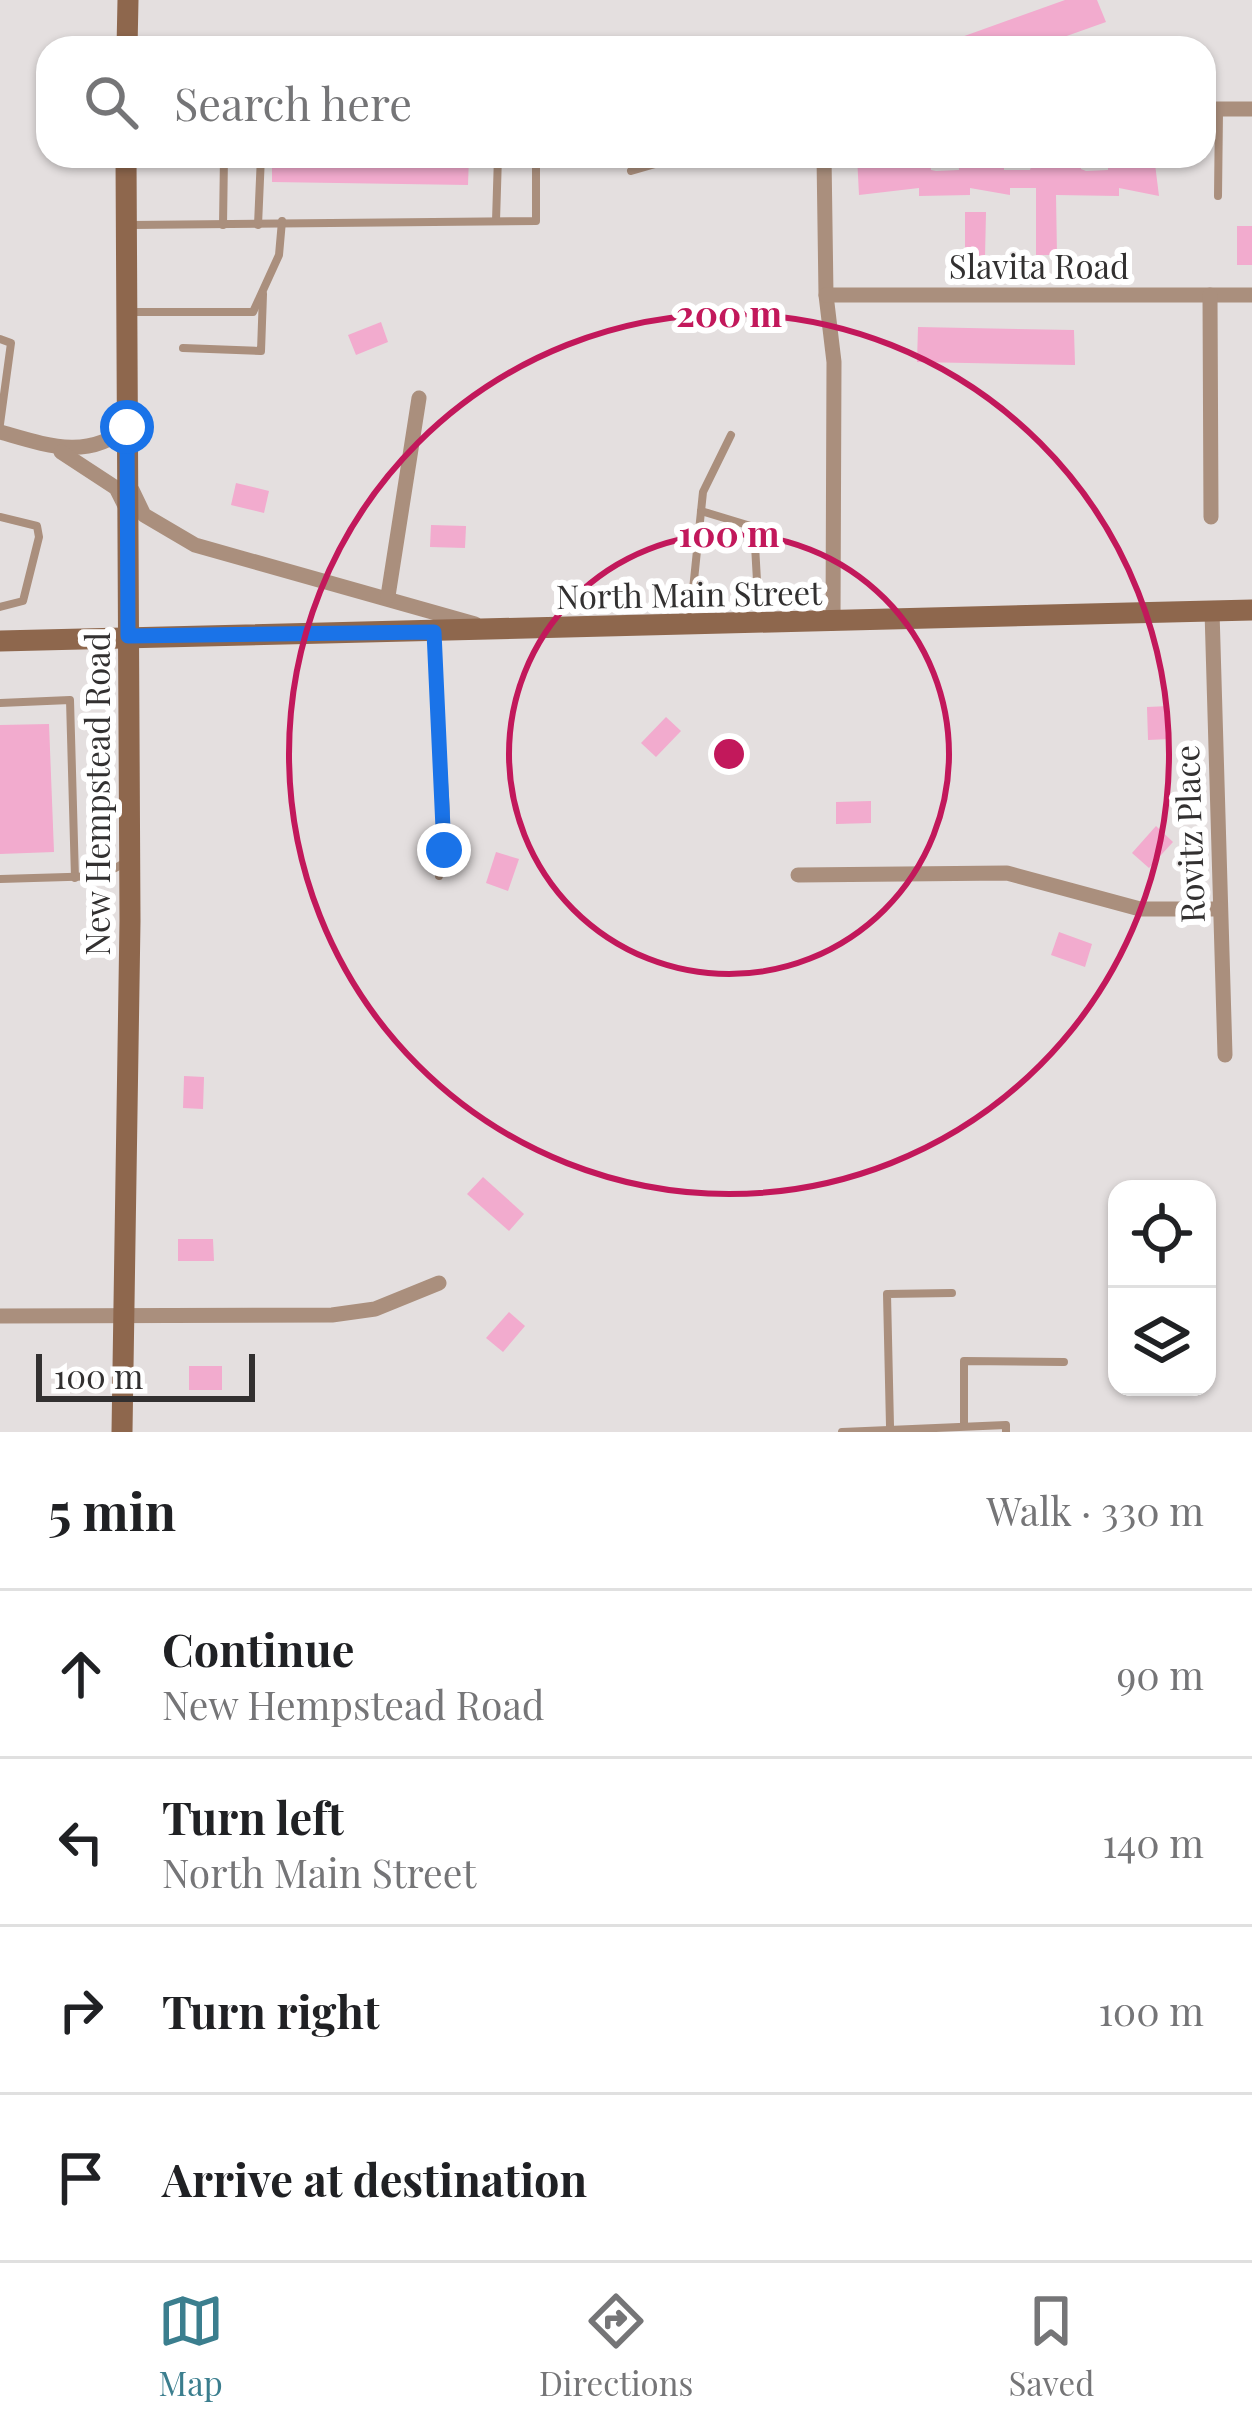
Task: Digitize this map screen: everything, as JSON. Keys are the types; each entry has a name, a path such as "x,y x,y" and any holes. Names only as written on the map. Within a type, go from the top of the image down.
{"street":[{"path":"128,0 128,36"},
{"path":"1216,110 1252,109"},
{"name":"New Hempstead Road","path":"122,1432 128,862 126,168"},
{"path":"822,168 826,295 834,362 833,622"},
{"name":"Slavita Road","path":"826,295 1252,295"},
{"path":"1210,295 1211,517"},
{"path":"388,596 419,398"},
{"path":"48,445 91,448 127,427"},
{"path":"0,428 48,445 116,488 129,517"},
{"path":"128,477 144,515 195,544 388,596 495,631"},
{"name":"North Main Street","path":"0,641 1252,610"},
{"name":"Rovitz Place","path":"1212,611 1225,1054"},
{"path":"798,875 1007,873 1140,909 1219,909"},
{"path":"0,1316 332,1315 375,1309 439,1282"}],"lane":[{"path":"223,226 224,168"},
{"path":"258,226 260,168"},
{"path":"496,221 498,168"},
{"path":"125,225 536,220 536,168"},
{"path":"632,171 642,168"},
{"path":"1215,168 1217,196"},
{"path":"125,312 253,312 280,255 282,220"},
{"path":"183,348 261,351 263,286"},
{"path":"0,339 11,343 12,356 0,428"},
{"path":"689,626 703,492 731,435"},
{"path":"700,511 754,527 760,624"},
{"path":"0,517 37,526 39,537 23,601 0,607"},
{"path":"434,632 446,812 439,876"},
{"path":"0,703 70,700 75,878"},
{"path":"0,879 101,876 118,862 128,862"},
{"path":"890,1426 887,1294 952,1293"},
{"path":"964,1425 964,1361 1064,1362"},
{"path":"842,1432 964,1425 1006,1425 1006,1432"}],"building":[{"path":"1065,0 1097,0 1106,22 1067,36 964,36"},
{"path":"272,168 469,168 468,185 272,182"},
{"path":"858,168 1156,168 1159,196 1119,188 1119,196 1056,195 1057,255 1036,255 1036,188 1010,188 1010,195 970,188 970,195 919,196 919,188 859,195"},
{"path":"965,212 986,212 985,258 965,258"},
{"path":"1237,226 1252,226 1252,265 1237,265"},
{"path":"381,322 388,342 356,355 348,335"},
{"path":"918,327 1074,330 1075,365 917,362"},
{"path":"236,483 269,491 264,513 231,505"},
{"path":"431,525 466,526 465,548 430,547"},
{"path":"1169,706 1170,739 1148,740 1147,707"},
{"path":"666,717 681,731 656,757 641,743"},
{"path":"49,724 54,852 0,854 0,725"},
{"path":"871,801 871,823 836,824 836,802"},
{"path":"1156,826 1173,842 1149,868 1132,853"},
{"path":"496,852 519,859 508,891 486,883"},
{"path":"1059,932 1092,944 1085,967 1051,955"},
{"path":"184,1076 204,1077 203,1109 183,1108"},
{"path":"483,1177 524,1214 509,1231 467,1194"},
{"path":"178,1239 213,1239 214,1261 178,1261"},
{"path":"509,1312 525,1326 503,1352 486,1338"},
{"path":"189,1366 222,1366 222,1390 189,1390"}],"route":[{"path":"127,427 128,636 434,632 446,812 444,850"}]}
